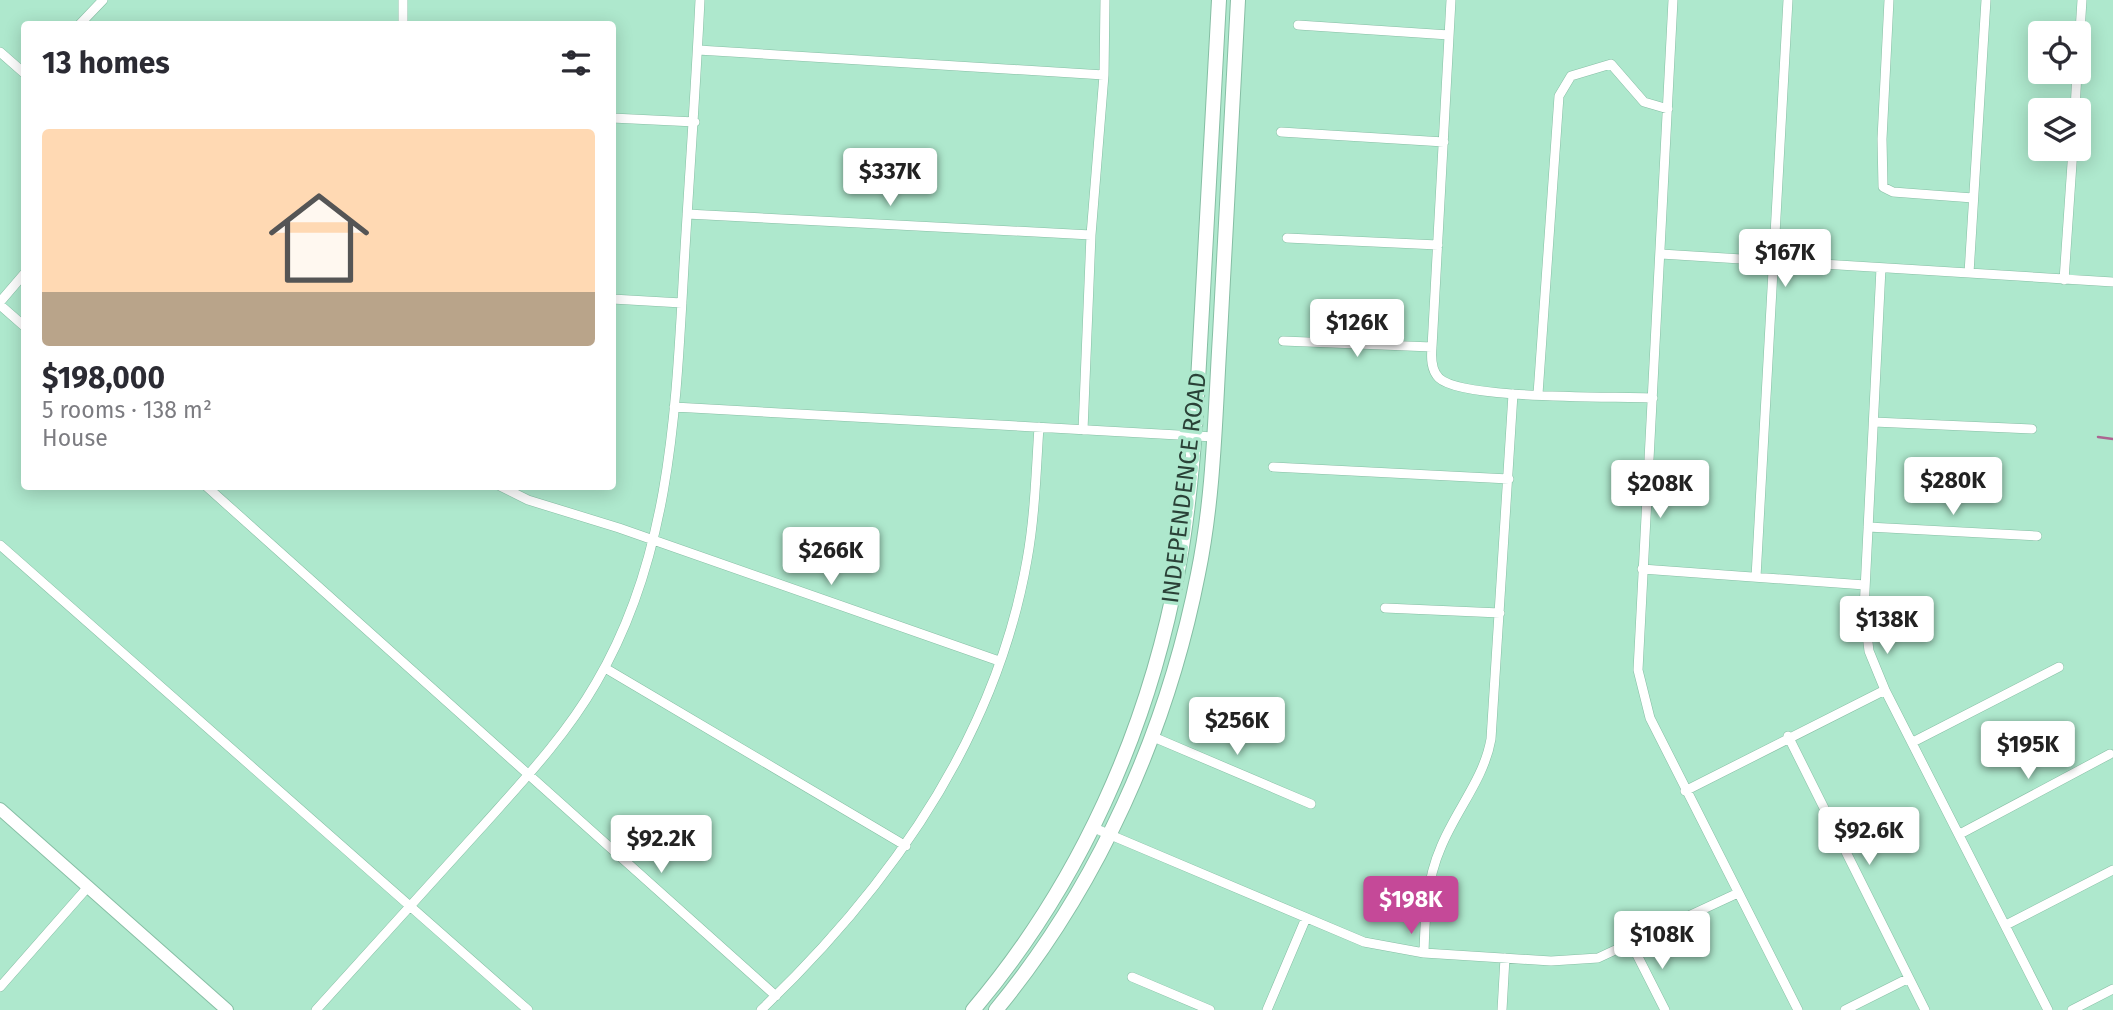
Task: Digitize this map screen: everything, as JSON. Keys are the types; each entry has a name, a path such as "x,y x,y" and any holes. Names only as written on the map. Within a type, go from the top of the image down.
{"main road":[{"name":"INDEPENDENCE ROAD","path":"973,1010 1035,928 1094,828 1127,750 1167,621 1178,568 1194,437 1219,0"},
{"name":"INDEPENDENCE ROAD","path":"996,1010 1048,940 1110,835 1151,736 1188,623 1199,571 1214,438 1238,0"}],"street":[{"path":"83,21 103,0"},
{"path":"402,21 403,0"},
{"path":"317,1010 527,776 569,724 605,668 630,613 654,542 666,482 695,122 700,0"},
{"path":"1083,430 1091,235 1104,75 1105,0"},
{"path":"1451,0 1432,348 1434,370 1449,384 1513,394 1653,398"},
{"path":"1673,0 1638,650 1642,694 1650,718 1685,791 1798,1010"},
{"path":"1756,577 1788,0"},
{"path":"1889,0 1882,139 1884,187 1892,192 1973,198"},
{"path":"1969,273 1986,0"},
{"path":"2081,21 2082,0"},
{"path":"1298,25 1449,35"},
{"path":"698,50 1104,75"},
{"path":"0,52 21,70"},
{"path":"1538,394 1559,96 1571,76 1612,64 1644,102 1668,109"},
{"path":"616,118 695,122"},
{"path":"1280,132 1444,142"},
{"path":"2064,280 2072,161"},
{"path":"687,214 1091,235"},
{"path":"1287,238 1438,245"},
{"path":"1661,254 2113,282"},
{"path":"1881,268 1865,585 1865,630 1869,651 1885,690 2048,1010"},
{"path":"21,278 0,304 21,324"},
{"path":"616,299 682,303"},
{"path":"1283,341 1432,348"},
{"path":"1424,953 1425,921 1433,868 1490,747 1513,394"},
{"path":"674,407 1214,438"},
{"path":"1874,422 2032,429"},
{"path":"761,1010 826,943 906,846 927,816 968,735 1010,634 1028,558 1039,427"},
{"path":"1273,467 1509,479"},
{"path":"210,490 776,996"},
{"path":"508,490 528,500 999,661"},
{"path":"1868,527 2037,536"},
{"path":"0,545 528,1010"},
{"path":"1642,569 1865,585"},
{"path":"1385,608 1500,613"},
{"path":"1913,743 2059,667"},
{"path":"605,668 906,846"},
{"path":"1685,791 1788,736 1885,690"},
{"path":"1151,736 1311,804"},
{"path":"1788,736 1924,1010"},
{"path":"1960,834 2110,754"},
{"path":"0,809 227,1010"},
{"path":"1094,828 1364,942 1424,953 1581,961 1598,958 1632,945 1738,893"},
{"path":"2006,925 2113,870"},
{"path":"0,987 87,887"},
{"path":"1267,1010 1306,918"},
{"path":"1632,945 1665,1010"},
{"path":"1502,1010 1505,958"},
{"path":"1132,977 1210,1010"},
{"path":"1845,1010 1907,979"},
{"path":"2072,1010 2113,989"}],"waterway":[{"path":"2098,437 2113,439"}]}
